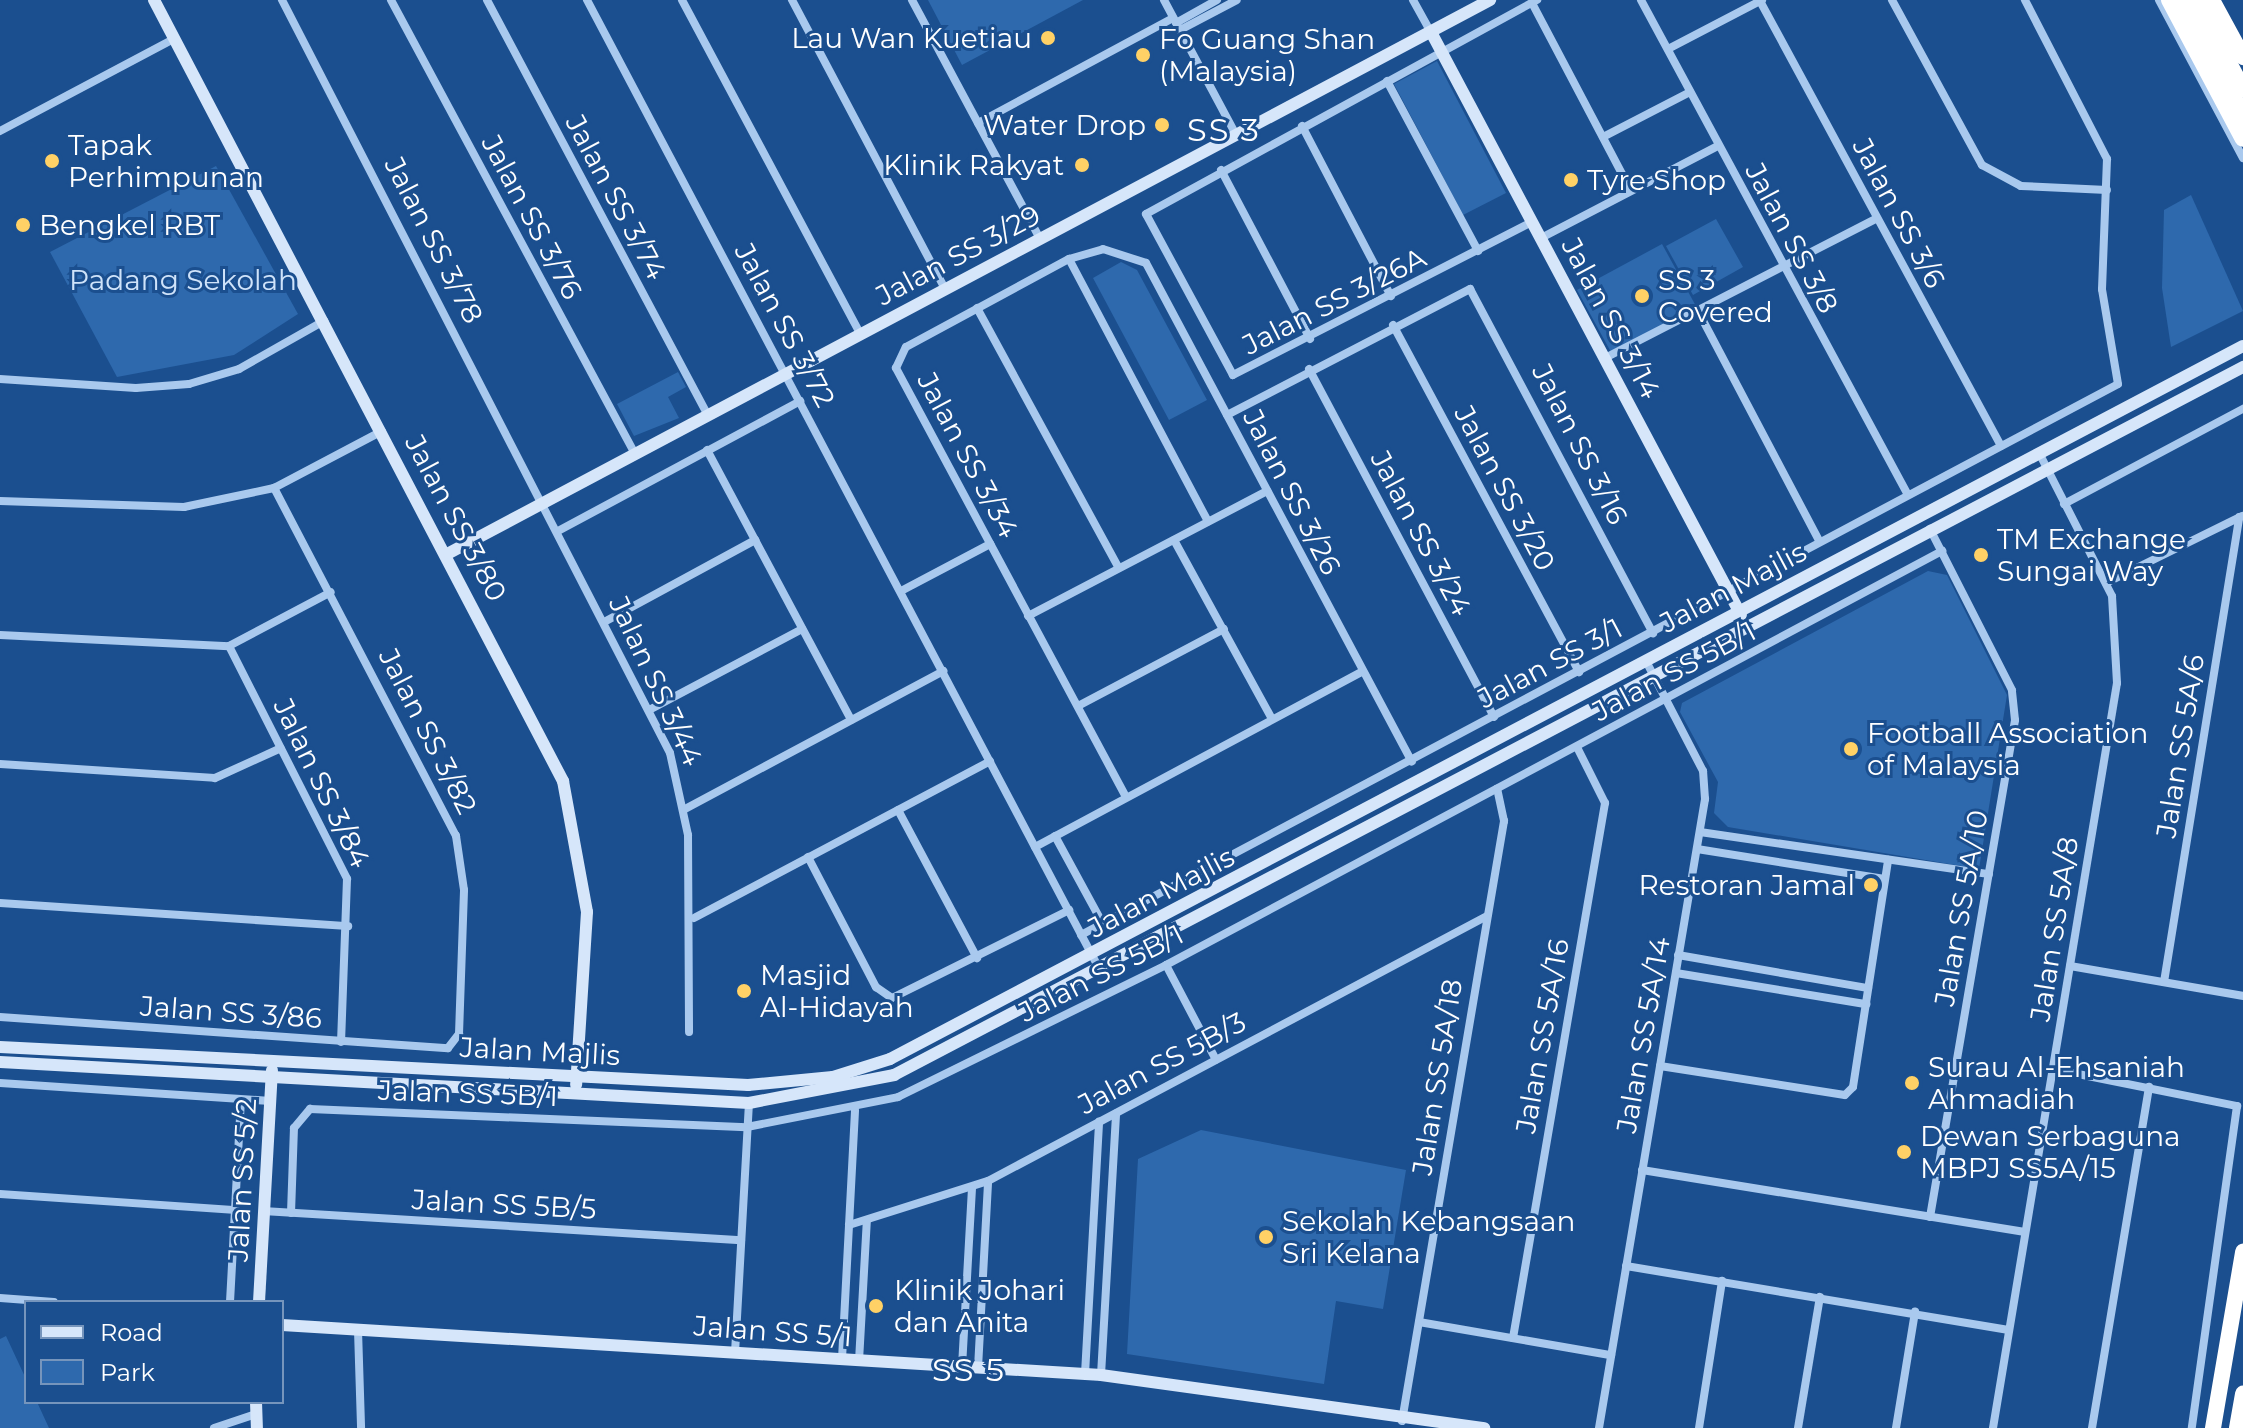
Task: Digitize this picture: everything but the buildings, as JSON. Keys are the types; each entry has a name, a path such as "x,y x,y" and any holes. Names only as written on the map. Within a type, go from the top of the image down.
{"highway":[{"path":"2212,0 2243,57"},
{"path":"2183,1 2243,89"},
{"path":"2183,1 2243,115"},
{"path":"2183,1 2243,139"},
{"path":"2213,1428 2243,1252"},
{"path":"2237,1428 2243,1394"}],"main road":[{"name":"Jalan SS 3/80","path":"154,0 550,748 574,815 587,934 575,1094"},
{"name":"Jalan SS 3/29","path":"449,553 1490,0"},
{"name":"Jalan SS 3/14","path":"1431,32 1748,627"},
{"name":"Jalan Majlis","path":"0,1047 748,1085 833,1077 922,1046 1739,610 2243,346"},
{"name":"Jalan Majlis","path":"0,1062 749,1103 894,1075 1100,970 1930,529 2243,367"},
{"name":"Jalan SS 5/2","path":"259,1300 273,1060"},
{"name":"Jalan SS 5/1","path":"284,1325 1101,1375 1402,1421 1484,1428"},
{"path":"256,1408 257,1428"},
{"name":"Jalan SS 5/1","path":"1402,1421 1417,1428"}],"street":[{"name":"Jalan SS 3/78","path":"282,0 413,244 544,502"},
{"name":"Jalan SS 3/76","path":"391,0 635,454"},
{"name":"Jalan SS 3/74","path":"487,0 708,415"},
{"name":"Jalan SS 3/72","path":"587,0 1100,970"},
{"path":"682,0 860,334"},
{"path":"792,0 945,289"},
{"path":"912,0 1040,239"},
{"path":"1164,0 1236,135"},
{"path":"978,123 1176,24 1217,0"},
{"path":"1176,24 1237,0"},
{"path":"1413,0 1431,32"},
{"name":"Jalan SS 3/8","path":"1641,0 1782,268 1908,495"},
{"path":"1668,49 1761,0"},
{"name":"Jalan SS 3/6","path":"1761,0 1876,219 2001,446"},
{"path":"1892,0 1982,165 2021,186 2107,190 2103,144 2025,0"},
{"path":"2159,0 2243,158"},
{"path":"1534,1 1631,191"},
{"name":"Jalan SS 3/26A","path":"1532,222 1310,339 1233,375 1147,222 1156,205 1534,1"},
{"path":"0,131 174,39"},
{"path":"1387,81 1478,251"},
{"path":"1603,137 1690,92"},
{"path":"1302,126 1391,296"},
{"path":"1541,238 1718,146"},
{"path":"1221,170 1310,339"},
{"name":"Jalan SS 3/1","path":"1081,935 1412,762 2121,380 2102,289 2107,190"},
{"path":"1605,358 1876,219"},
{"name":"Jalan SS 3/34","path":"1124,253 1103,249 1069,259 906,347 896,368 1126,797"},
{"name":"Jalan SS 3/26","path":"1124,253 1146,263 1360,673 1412,762"},
{"path":"1069,259 1208,521"},
{"name":"Jalan SS 3/16","path":"1393,325 1458,290 1478,296 1653,633"},
{"path":"977,308 1119,568"},
{"path":"1698,311 1820,542"},
{"path":"0,379 136,388 189,384 239,369 324,321"},
{"path":"1227,415 1393,325"},
{"name":"Jalan SS 3/20","path":"1393,325 1579,672"},
{"name":"Jalan SS 3/24","path":"1309,369 1494,717"},
{"path":"558,531 800,401"},
{"path":"2064,504 2243,409"},
{"path":"0,501 159,512 274,488 383,430"},
{"path":"707,450 851,720"},
{"name":"Jalan SS 5A/8","path":"1993,1428 2117,683 2118,623 2106,583 2039,453"},
{"name":"Jalan SS 3/82","path":"274,488 456,836 464,890 456,1039"},
{"path":"1028,616 1267,491"},
{"name":"Jalan SS 3/44","path":"544,502 651,709 685,809 694,918 689,1032"},
{"path":"2106,583 2241,516"},
{"name":"Jalan SS 5A/6","path":"2164,982 2241,516"},
{"name":"Jalan SS 5A/10","path":"1930,529 2012,690 2015,720 1930,1217"},
{"path":"606,621 755,540"},
{"path":"1174,540 1272,719"},
{"path":"901,591 990,544"},
{"name":"Jalan SS 5B/1","path":"291,1213 294,1128 310,1109 747,1127 855,1110 956,1072 1166,965 1942,551"},
{"path":"0,635 229,646 331,592"},
{"path":"651,709 802,629"},
{"path":"1078,706 1224,629"},
{"name":"Jalan SS 3/84","path":"229,646 344,872 348,926 341,1042"},
{"name":"Jalan SS 5A/14","path":"1599,1428 1700,832 1703,771 1646,661"},
{"path":"685,809 943,671"},
{"path":"1035,847 1360,673"},
{"name":"Jalan SS 5A/16","path":"1513,1338 1605,803 1577,747"},
{"path":"0,764 215,778 281,748"},
{"path":"694,918 990,761"},
{"name":"Jalan SS 5A/18","path":"1402,1421 1504,821 1497,789"},
{"path":"898,810 977,958"},
{"path":"1700,832 1989,874"},
{"path":"1055,836 1103,924"},
{"path":"1697,849 1885,879"},
{"path":"808,857 876,987 900,998 1069,910"},
{"path":"1660,1066 1845,1095 1853,1087 1888,860"},
{"path":"0,903 348,926"},
{"name":"Jalan SS 5B/3","path":"849,1225 972,1189 1487,916"},
{"path":"1678,955 1869,984"},
{"path":"1166,965 1216,1060"},
{"path":"2070,966 2243,996"},
{"path":"1676,973 1866,1004"},
{"name":"Jalan SS 3/86","path":"0,1017 448,1048 456,1039"},
{"path":"2053,1069 2237,1106 2192,1428"},
{"path":"0,1083 270,1101"},
{"path":"2092,1428 2149,1087"},
{"path":"230,1300 241,1100"},
{"path":"735,1353 749,1103"},
{"path":"842,1359 855,1110"},
{"path":"1101,1375 1116,1113"},
{"path":"1085,1374 1099,1121"},
{"path":"1642,1170 2025,1232"},
{"path":"978,1368 988,1181"},
{"path":"962,1367 972,1189"},
{"path":"0,1194 236,1210"},
{"name":"Jalan SS 5B/5","path":"263,1211 741,1240"},
{"path":"859,1361 867,1220"},
{"path":"1626,1266 2009,1330"},
{"path":"1699,1428 1722,1281"},
{"path":"1798,1428 1820,1297"},
{"path":"0,1298 27,1300"},
{"path":"1896,1428 1915,1312"},
{"path":"1419,1322 1611,1355"},
{"path":"358,1330 361,1428"},
{"path":"214,1428 227,1425 256,1408"}],"green space":[{"path":"928,0 1083,0 962,65"},
{"path":"1437,61 1506,193 1463,215 1394,84"},
{"name":"Padang Sekolah","path":"216,166 298,314 234,355 117,377 50,252"},
{"path":"2191,195 2243,311 2171,347 2162,288 2164,210"},
{"path":"1716,219 1743,267 1693,295 1666,246"},
{"path":"1662,244 1697,308 1612,354 1577,290"},
{"path":"1121,262 1137,270 1207,400 1169,420 1093,278"},
{"path":"678,372 686,387 668,397 679,418 634,436 617,404"},
{"name":"Football Association of Malaysia","path":"1928,571 1947,575 2007,695 1979,869 1728,827 1714,813 1718,782 1680,712 1682,703"},
{"path":"1201,1130 1406,1170 1383,1309 1336,1301 1324,1384 1127,1354 1138,1159"},
{"path":"6,1336 24,1375 24,1404 38,1404 49,1428 0,1428 0,1339"}],"place":[{"name":"Lau Wan Kuetiau","path":"1048,38"},
{"name":"Fo Guang Shan (Malaysia)","path":"1143,55"},
{"name":"Water Drop","path":"1162,125"},
{"name":"Tapak Perhimpunan","path":"52,161"},
{"name":"Klinik Rakyat","path":"1082,165"},
{"name":"Tyre Shop","path":"1571,180"},
{"name":"Bengkel RBT","path":"23,225"},
{"name":"SS 3 Covered","path":"1642,296"},
{"name":"TM Exchange Sungai Way","path":"1981,555"},
{"name":"Football Association of Malaysia","path":"1851,749"},
{"name":"Restoran Jamal","path":"1871,885"},
{"name":"Masjid Al-Hidayah","path":"744,991"},
{"name":"Surau Al-Ehsaniah Ahmadiah","path":"1912,1083"},
{"name":"Dewan Serbaguna MBPJ SS5A/15","path":"1904,1152"},
{"name":"Sekolah Kebangsaan Sri Kelana","path":"1266,1237"},
{"name":"Klinik Johari dan Anita","path":"876,1306"}],"district":[{"name":"SS 3","path":"1224,130"},
{"name":"SS 5","path":"969,1370"}]}
